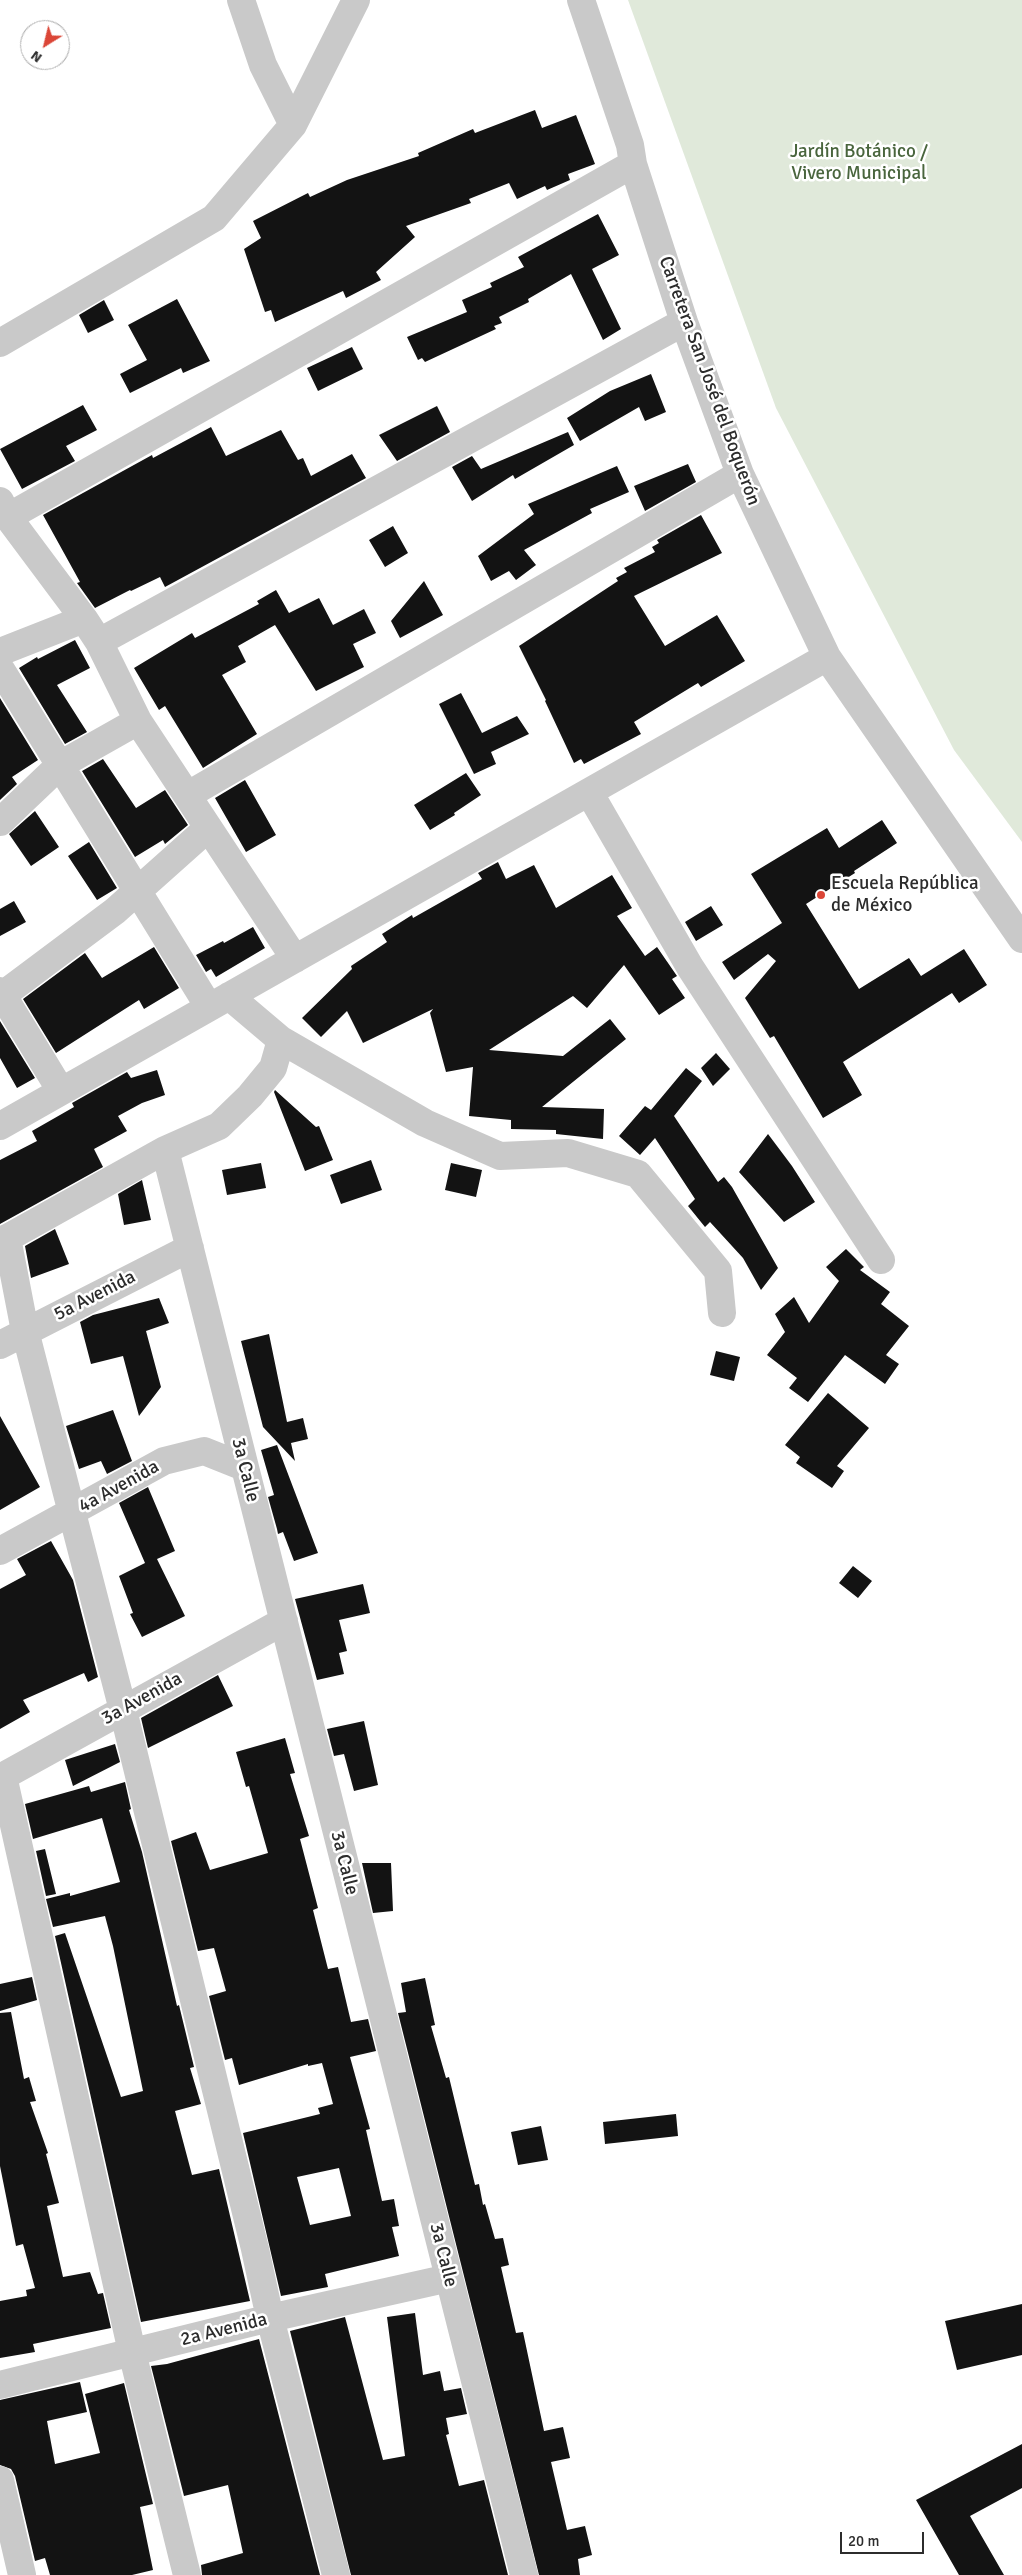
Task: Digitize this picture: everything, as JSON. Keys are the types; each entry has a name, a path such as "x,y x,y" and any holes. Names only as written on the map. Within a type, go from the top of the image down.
{"street":[{"path":"241,0 263,65 292,124"},
{"path":"0,343 214,218 292,124 356,0"},
{"name":"Carretera San José del Boquerón","path":"581,0 630,144 633,164 684,322 740,474 827,657 1022,939"},
{"path":"295,959 138,721 99,642 4,509 633,164"},
{"path":"99,642 684,322"},
{"path":"188,795 740,474"},
{"path":"0,652 84,619"},
{"path":"0,1126 827,657"},
{"path":"0,668 137,890 219,1002 425,1123 500,1156 568,1153 638,1174 718,1271 722,1313"},
{"path":"0,822 60,765 138,721"},
{"path":"589,792 690,967 881,1260"},
{"path":"61,1091 1,994 115,911 208,828"},
{"path":"281,1040 273,1068 250,1096 218,1126 165,1150 4,1240 124,1710 255,2249 270,2318 336,2575"},
{"name":"3a Calle","path":"165,1150 524,2575"},
{"name":"5a Avenida","path":"0,1345 190,1248"},
{"name":"4a Avenida","path":"0,1551 164,1461 204,1451 244,1467"},
{"name":"3a Avenida","path":"1,1777 284,1621"},
{"path":"1,1777 132,2352 187,2575"},
{"name":"2a Avenida","path":"0,2385 270,2318 449,2278"},
{"path":"0,2480 22,2575"}],"green space":[{"name":"Jardín Botánico / Vivero Municipal","path":"628,0 1022,0 1022,842 954,750 776,408"}],"building":[{"path":"535,110 542,128 576,115 595,164 568,174 570,180 547,190 545,186 517,199 509,183 469,199 471,203 406,226 415,237 376,272 381,280 346,298 343,291 275,322 271,310 265,312 244,249 261,238 253,221 308,193 310,197 347,180 419,156 418,153 473,129 475,133"},
{"path":"598,214 619,255 592,269 621,329 603,340 571,274 528,299 529,302 499,317 502,323 494,326 496,329 425,362 422,358 418,360 407,337 467,312 462,300 492,287 490,283 524,267 518,257"},
{"path":"177,299 210,361 183,373 181,368 130,393 120,374 147,360 128,325"},
{"path":"104,300 114,320 88,333 79,315"},
{"path":"352,347 363,369 318,391 307,368"},
{"path":"651,374 666,412 645,421 639,407 580,441 567,418 610,391"},
{"path":"83,405 97,430 66,446 75,461 22,489 0,449"},
{"path":"437,406 450,432 397,461 379,435"},
{"path":"211,427 226,456 281,430 298,460 303,458 311,476 352,454 366,478 165,587 160,577 95,608 77,583 80,582 43,515 152,455 153,458"},
{"path":"568,432 574,445 515,479 513,475 472,501 452,467 472,456 481,469"},
{"path":"688,464 696,482 645,511 634,486"},
{"path":"617,466 629,492 590,509 592,513 524,550 536,565 516,580 509,571 491,581 478,556 534,514 528,504"},
{"path":"701,515 722,553 634,596 665,646 717,615 745,661 701,687 698,683 634,722 641,734 584,764 581,759 574,763 519,646 618,581 616,578 627,572 624,568 655,552 652,547 659,543 657,540"},
{"path":"393,526 408,553 385,567 369,540"},
{"path":"424,581 443,615 400,638 391,621"},
{"path":"276,590 289,613 319,598 333,625 364,609 376,633 353,644 364,667 316,691 275,625 238,646 246,662 222,675 257,734 203,768 165,706 159,710 134,668 192,633 195,638 259,604 257,601"},
{"path":"75,640 90,668 57,685 87,732 65,744 19,668 37,657 38,659"},
{"path":"461,693 482,733 517,716 529,734 491,752 496,764 474,774 439,704"},
{"path":"0,698 38,760 12,777 17,784 0,800"},
{"path":"103,759 136,808 165,790 188,825 165,844 163,840 135,857 82,771"},
{"path":"466,773 481,795 454,813 455,815 430,830 414,805"},
{"path":"245,780 276,835 246,852 215,798"},
{"path":"35,811 59,847 31,866 9,834"},
{"path":"882,820 897,843 854,871 855,873 806,904 859,989 909,958 921,976 964,949 987,985 959,1003 952,993 843,1062 862,1095 823,1118 774,1036 770,1038 745,998 776,961 768,954 734,980 722,962 782,923 751,874 827,828 839,848"},
{"path":"89,842 117,888 97,900 68,856"},
{"path":"498,862 506,879 534,865 556,908 612,875 632,908 617,916 645,956 657,947 677,976 672,979 685,998 659,1015 624,965 587,1008 573,996 489,1050 563,1056 610,1019 626,1039 542,1107 604,1109 603,1139 556,1134 556,1130 511,1129 511,1120 469,1116 473,1067 446,1072 430,1013 433,1009 363,1043 347,1011 321,1037 302,1018 352,969 351,966 387,942 382,934 412,915 413,918 482,879 478,873"},
{"path":"14,901 26,922 0,936 0,909"},
{"path":"711,906 723,925 696,941 685,922"},
{"path":"253,927 265,948 216,977 211,969 206,972 196,955 223,941 224,943"},
{"path":"154,947 179,988 144,1009 139,1000 56,1053 23,999 85,953 102,978"},
{"path":"0,1021 35,1078 17,1088 0,1058"},
{"path":"716,1053 730,1069 713,1086 701,1068"},
{"path":"686,1068 702,1081 674,1116 718,1182 724,1177 732,1187 778,1268 761,1290 743,1258 710,1222 705,1227 688,1206 695,1199 655,1138 640,1155 619,1136 645,1106 651,1110"},
{"path":"157,1070 165,1095 142,1103 118,1116 127,1131 94,1149 103,1167 0,1224 0,1160 37,1141 32,1131 74,1107 72,1103 127,1072 131,1078"},
{"path":"275,1090 316,1127 319,1126 333,1160 305,1171 274,1092"},
{"path":"768,1134 792,1166 815,1202 784,1222 739,1172"},
{"path":"371,1160 382,1190 341,1204 330,1175"},
{"path":"261,1163 266,1188 227,1195 222,1170"},
{"path":"451,1163 482,1170 476,1197 445,1190"},
{"path":"142,1180 151,1220 124,1225 118,1194"},
{"path":"55,1229 69,1264 31,1278 25,1246"},
{"path":"846,1249 864,1267 860,1270 890,1292 881,1304 909,1326 886,1355 899,1364 885,1384 845,1355 808,1402 789,1388 797,1378 767,1355 785,1332 775,1314 794,1297 809,1323 839,1281 826,1267"},
{"path":"159,1298 169,1323 146,1331 161,1387 139,1416 123,1356 91,1364 80,1322 93,1315"},
{"path":"269,1334 287,1422 303,1418 308,1439 291,1443 295,1461 263,1427 241,1341"},
{"path":"716,1351 740,1357 734,1381 710,1375"},
{"path":"828,1393 869,1428 837,1466 844,1471 832,1488 796,1463 800,1457 785,1445"},
{"path":"113,1410 132,1461 107,1474 101,1461 79,1469 66,1426"},
{"path":"0,1416 40,1487 0,1510"},
{"path":"277,1445 318,1553 294,1561 283,1532 278,1534 268,1497 274,1495 261,1450"},
{"path":"148,1487 175,1551 157,1559 185,1616 142,1637 130,1614 133,1613 119,1576 145,1563 119,1503"},
{"path":"51,1541 73,1580 98,1677 88,1682 84,1673 23,1700 30,1712 0,1729 0,1589 26,1575 17,1559"},
{"path":"853,1566 872,1581 858,1598 839,1583"},
{"path":"363,1584 370,1613 339,1620 347,1651 339,1653 344,1674 317,1680 295,1599"},
{"path":"218,1675 233,1706 148,1748 141,1718"},
{"path":"364,1721 378,1785 354,1791 344,1754 334,1756 327,1729"},
{"path":"285,1738 295,1773 290,1774 309,1836 300,1839 318,1908 313,1910 328,1969 338,1967 351,2022 368,2019 376,2051 350,2057 370,2129 366,2130 382,2201 394,2199 399,2226 392,2227 399,2256 325,2274 328,2287 281,2296 243,2133 320,2114 318,2108 333,2104 322,2063 308,2066 308,2064 239,2085 232,2058 225,2060 209,1996 226,1991 214,1948 198,1951 171,1841 196,1832 210,1870 268,1853 249,1786 246,1787 236,1752","holes":["339,2168 351,2216 310,2225 297,2177"]},
{"path":"115,1744 120,1762 73,1786 65,1760"},
{"path":"125,1782 131,1809 129,1810 142,1852 177,2006 179,2005 194,2067 190,2068 201,2104 175,2111 192,2175 219,2169 250,2301 141,2322 55,1936 65,1933 121,2097 143,2091 113,1946 105,1916 53,1927 46,1899 70,1893 70,1896 120,1882 102,1818 33,1839 25,1804 89,1786 91,1792"},
{"path":"45,1849 56,1894 46,1896 36,1851"},
{"path":"362,1863 391,1863 393,1911 373,1913"},
{"path":"32,1977 37,2000 0,2011 0,1984"},
{"path":"425,1978 435,2025 431,2026 446,2078 449,2077 475,2185 479,2184 483,2205 485,2204 495,2239 503,2238 509,2265 501,2267 516,2333 523,2332 544,2431 563,2427 570,2458 551,2462 567,2530 585,2526 592,2555 578,2559 580,2575 539,2575 398,2013 406,2012 401,1983"},
{"path":"11,2012 24,2079 29,2077 36,2101 30,2102 48,2153 46,2154 59,2203 47,2206 63,2277 90,2272 98,2294 103,2293 111,2328 33,2344 35,2352 0,2358 0,2301 27,2296 26,2290 35,2288 23,2244 16,2246 0,2166 0,2013"},
{"path":"676,2114 678,2136 605,2144 603,2122"},
{"path":"541,2126 548,2160 518,2165 511,2132"},
{"path":"1022,2304 1022,2355 957,2370 945,2321"},
{"path":"415,2313 423,2375 440,2371 444,2391 461,2388 467,2414 446,2418 449,2434 446,2435 459,2486 484,2480 508,2575 351,2575 290,2331 345,2317 383,2460 405,2456 387,2317"},
{"path":"259,2339 320,2575 202,2575 201,2565 243,2553 228,2485 184,2496 151,2366 167,2364"},
{"path":"80,2382 87,2412 47,2421 55,2464 100,2453 85,2394 124,2383 153,2504 140,2507 153,2570 132,2575 50,2575 45,2558 35,2561 15,2476 11,2469 0,2465 0,2400"},
{"path":"1022,2444 1022,2488 970,2516 1004,2575 959,2575 916,2500"}],"place":[{"name":"Escuela República de México","path":"821,895"}]}
